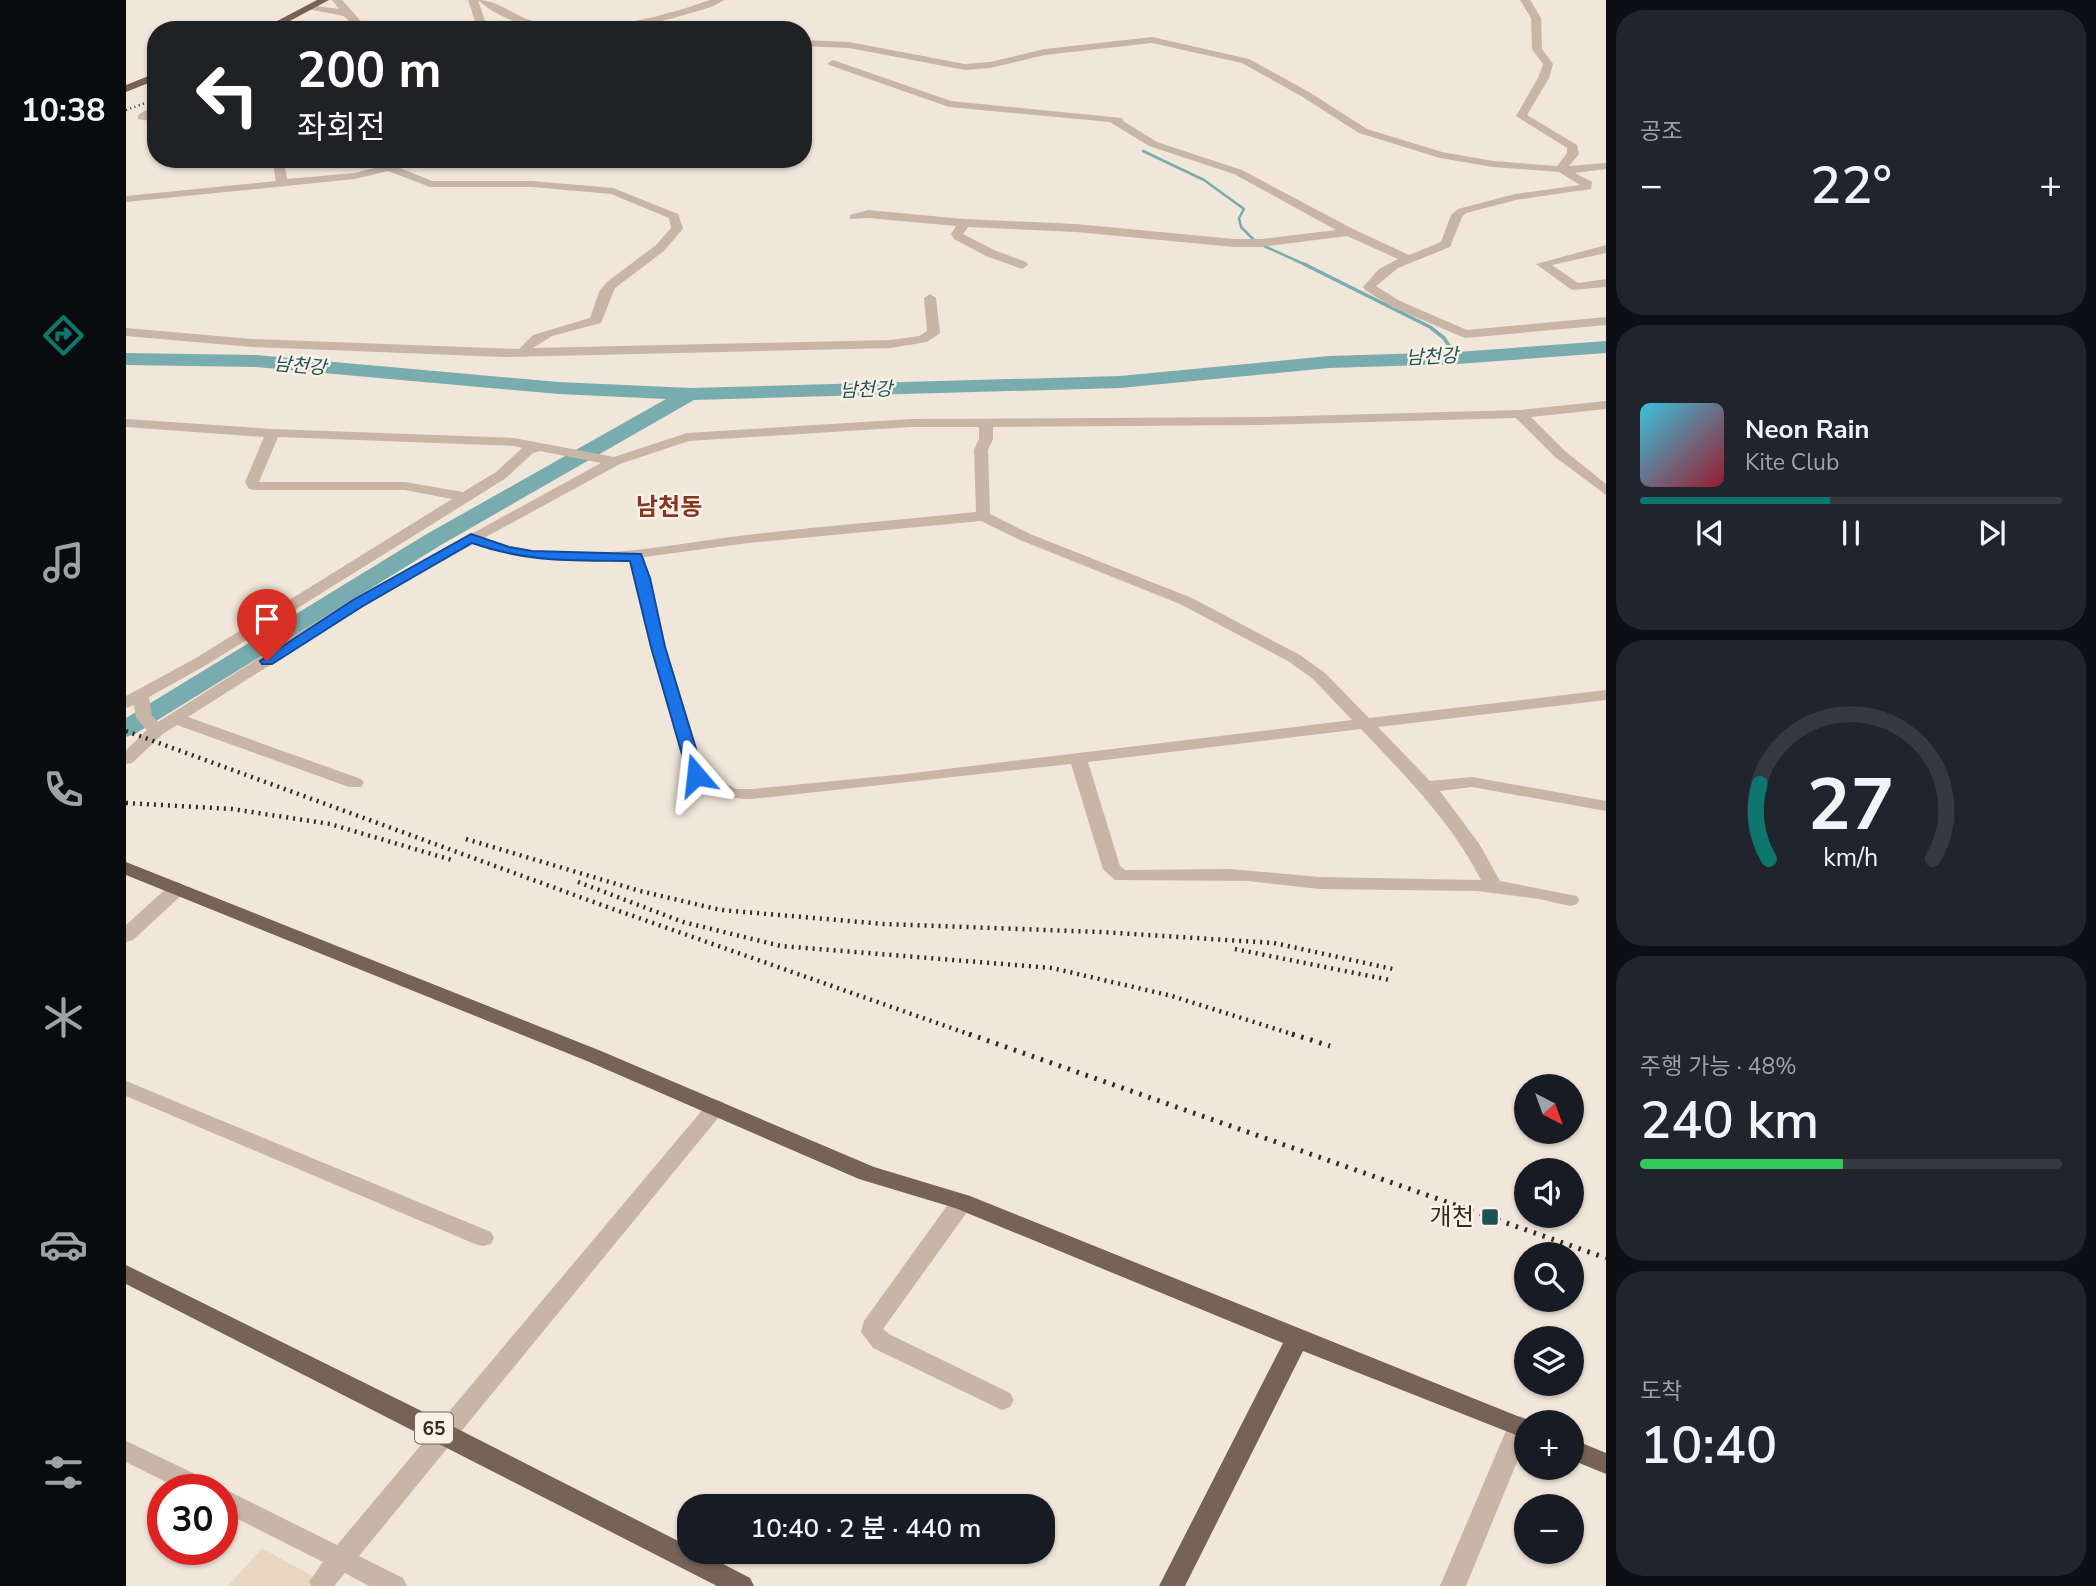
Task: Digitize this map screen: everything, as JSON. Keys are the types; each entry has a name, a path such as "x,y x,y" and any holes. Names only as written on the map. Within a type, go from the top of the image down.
{"main road":[{"path":"283,21 324,0"},
{"path":"126,89 147,80"},
{"path":"126,868 716,1107 867,1173 962,1202 1514,1424"},
{"name":"65","path":"126,1275 444,1433 741,1586"},
{"path":"1179,1584 1297,1339"},
{"path":"1584,1454 1606,1464"}],"street":[{"path":"337,0 355,21"},
{"path":"473,0 478,21"},
{"path":"482,0 527,21"},
{"path":"644,21 659,19 719,0"},
{"path":"1525,0 1536,18 1536,49 1548,64 1547,72 1521,116 1573,147 1575,150 1564,162 1564,169 1566,173 1588,184 1587,187 1492,201 1462,211 1457,215 1446,244 1384,272 1369,288 1396,304 1465,334 1606,321"},
{"path":"308,8 346,13"},
{"path":"812,43 849,45 965,67 990,65 1045,52 1152,40 1254,65 1356,127 1382,138 1461,160 1564,169 1606,166"},
{"path":"833,63 949,104 1114,119 1153,144 1238,172 1349,232 1409,260"},
{"path":"126,121 147,119"},
{"path":"280,168 282,183"},
{"path":"126,199 355,176 385,168"},
{"path":"391,168 430,184 511,183 613,191 674,216 677,228 660,248 605,292 596,320 545,335 529,344 524,351"},
{"path":"854,216 885,215 964,223 1063,227 1234,243 1261,243 1349,232"},
{"path":"964,223 958,236 990,253 1022,265"},
{"path":"1606,249 1542,264 1576,287 1606,283"},
{"path":"126,332 252,343 480,352 746,349 891,344 922,339 934,333 930,298"},
{"path":"126,759 157,730 358,603 471,538 608,460 687,437 883,424 1261,421 1520,414 1606,405"},
{"path":"1520,414 1560,454 1606,491"},
{"path":"126,423 273,433 477,439 608,460"},
{"path":"984,516 981,450 986,439 986,423"},
{"path":"273,433 252,482 254,486 405,486 466,497"},
{"path":"157,730 144,718 133,700 466,497 501,475 528,450 539,447"},
{"path":"471,538 506,551 532,555 628,555 799,534 984,516 1025,537 1186,601 1254,634 1319,676 1426,787 1453,819 1493,884"},
{"path":"628,555 636,556 643,578 658,647 696,775 733,794 1078,758 1606,695"},
{"path":"177,719 355,783"},
{"path":"1078,758 1112,869 1121,876 1230,874 1317,883 1493,884 1547,893 1570,900"},
{"path":"1426,787 1472,782 1606,806"},
{"path":"126,936 178,888"},
{"path":"126,1088 483,1238"},
{"path":"323,1581 716,1107"},
{"path":"962,1202 872,1327 872,1332 881,1341 1002,1400"},
{"path":"1453,1586 1514,1448"},
{"path":"126,1451 173,1474"},
{"path":"238,1507 394,1586"}],"shaded area":[{"path":"262,1548 330,1586 228,1586"}],"waterway":[{"path":"1143,151 1204,180 1244,209 1239,218 1241,227 1255,241"},
{"path":"1262,245 1308,266"},
{"path":"1304,264 1308,266"},
{"path":"1308,266 1430,327 1444,338 1457,358"},
{"name":"남천강","path":"126,359 256,361 559,388 691,394 1120,382 1329,362 1457,358 1606,347"},
{"path":"126,729 433,540 690,394"}],"railway":[{"path":"126,110 147,102"},
{"path":"126,731 599,904 974,1036"},
{"path":"126,803 232,809 330,824 452,860"},
{"path":"466,839 640,891 721,910 884,924 1101,932 1274,943 1393,969"},
{"path":"578,882 683,922 781,946 1052,968 1172,996 1298,1036"},
{"path":"1235,949 1390,980"},
{"path":"969,1034 1606,1258"},
{"path":"1292,1034 1330,1046"}],"place":[{"name":"개천","path":"1490,1217"}],"district":[{"name":"남천동","path":"669,507"}],"route":[{"path":"267,661 358,603 471,538 506,551 532,555 636,556 658,647 696,775"}]}
